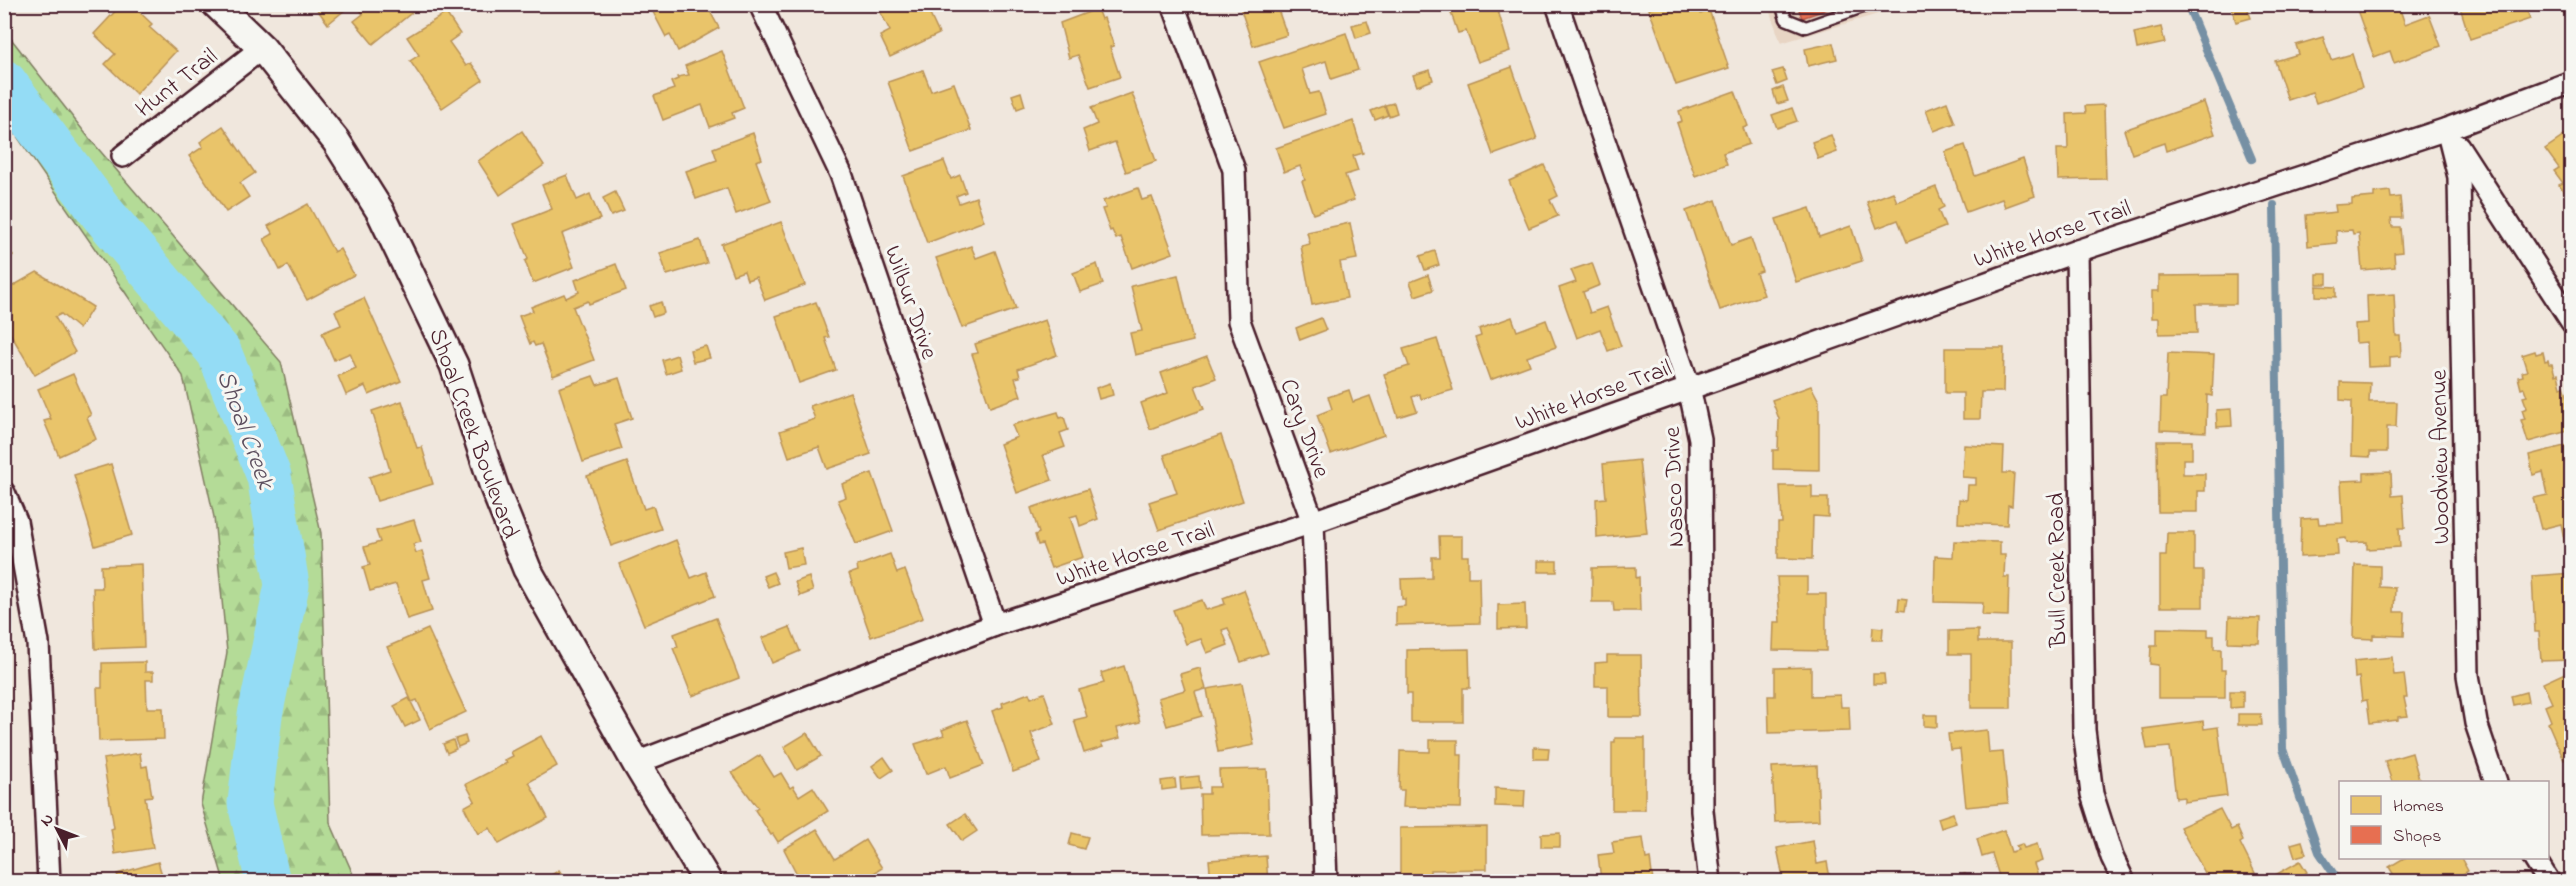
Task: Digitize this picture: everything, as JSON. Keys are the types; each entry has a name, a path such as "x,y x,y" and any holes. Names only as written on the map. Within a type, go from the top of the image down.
{"street":[{"name":"Shoal Creek Boulevard","path":"216,4 262,48 336,141 380,211 454,365 494,487 527,569 636,763 708,882"},
{"name":"Wilbur Drive","path":"760,4 841,174 995,625"},
{"name":"Cary Drive","path":"1173,4 1234,170 1239,321 1313,522 1326,882"},
{"name":"Nasco Drive","path":"1557,4 1689,387 1700,439 1702,811 1710,882"},
{"name":"Hunt Trail","path":"123,156 262,48"},
{"name":"White Horse Trail","path":"636,763 995,625 1313,522 2077,251 2447,129 2571,82"},
{"path":"2447,129 2571,322"},
{"name":"Woodview Avenue","path":"2447,129 2459,177 2468,675 2476,723 2495,781"},
{"name":"Bull Creek Road","path":"2077,251 2084,730 2092,794 2112,857 2124,882"},
{"path":"4,493 16,521 38,643 49,882"},
{"path":"2535,859 2549,882"}],"lane":[{"path":"1781,4 1786,19 1806,27 1863,6"}],"shaded area":[{"path":"1767,4 1908,5 1781,43"}],"green space":[{"path":"5,31 89,138 281,362 321,533 330,822 356,881 224,881 201,804 227,652 214,517 183,376 5,119"}],"building: Homes":[{"path":"122,4 131,4 152,24 149,27 176,51 136,94 105,64 115,54 94,34"},
{"path":"313,4 352,4 328,24"},
{"path":"356,4 419,4 420,6 373,44 354,21 363,14"},
{"path":"662,4 706,4 719,28 678,51 670,35 666,37 652,10"},
{"path":"875,4 925,4 939,34 890,57 880,36 890,31"},
{"path":"1239,4 1276,4 1287,35 1253,46"},
{"path":"1455,4 1496,4 1510,51 1478,62 1466,31 1458,33 1449,7"},
{"path":"1663,4 1697,4 1701,14 1709,10 1729,68 1676,85 1649,9"},
{"path":"2230,4 2246,4 2251,18 2236,22"},
{"path":"2371,4 2398,4 2405,24 2429,15 2441,46 2394,63 2390,51 2374,57 2357,10"},
{"path":"2459,4 2525,4 2530,19 2470,39"},
{"path":"2561,4 2572,4 2572,10 2564,13"},
{"path":"1097,9 1101,19 1104,18 1114,46 1110,47 1120,77 1090,87 1078,55 1069,58 1060,23"},
{"path":"446,13 460,34 449,42 466,66 471,63 483,80 442,108 410,61 419,55 407,37"},
{"path":"1367,21 1371,33 1356,38 1352,25"},
{"path":"2161,27 2165,43 2137,49 2134,33"},
{"path":"1346,33 1358,70 1331,79 1326,61 1302,69 1310,94 1319,92 1326,114 1284,128 1259,62"},
{"path":"2323,37 2331,60 2352,54 2362,87 2316,103 2312,92 2288,100 2275,61 2299,54 2296,45"},
{"path":"1833,43 1837,59 1808,66 1805,49"},
{"path":"722,51 744,108 732,113 734,118 710,127 702,105 663,120 654,96 674,89 671,82 678,79 677,77 689,75 685,66"},
{"path":"1512,67 1537,139 1493,155 1468,83"},
{"path":"1783,69 1787,81 1777,85 1772,72"},
{"path":"923,70 931,91 954,83 971,130 913,151 888,82"},
{"path":"1430,70 1433,80 1417,86 1413,75"},
{"path":"1783,87 1788,101 1777,104 1773,91"},
{"path":"1735,91 1748,126 1743,128 1749,144 1723,153 1727,164 1695,176 1677,123 1682,121 1679,111"},
{"path":"1021,92 1025,106 1017,109 1012,95"},
{"path":"1132,93 1156,161 1126,172 1115,142 1090,151 1083,130 1097,124 1091,108"},
{"path":"1947,102 1955,123 1934,131 1926,110"},
{"path":"2204,102 2215,134 2166,151 2164,143 2132,154 2124,130"},
{"path":"1394,103 1397,113 1389,116 1385,105"},
{"path":"2104,105 2106,179 2058,180 2057,149 2068,149 2067,114 2086,113 2085,106"},
{"path":"1384,106 1388,115 1375,120 1371,111"},
{"path":"1792,108 1797,121 1777,128 1772,115"},
{"path":"1353,121 1363,153 1353,156 1358,171 1345,175 1354,200 1313,214 1302,181 1305,180 1300,166 1284,172 1276,148"},
{"path":"223,126 255,173 240,183 249,197 226,212 189,156 203,147 200,142"},
{"path":"522,131 544,165 500,195 478,161"},
{"path":"2570,132 2572,134 2572,203 2559,185 2563,183 2554,171 2559,168 2545,149"},
{"path":"753,133 762,159 756,161 771,201 736,214 727,188 696,199 686,171 717,160 713,148"},
{"path":"1831,135 1837,152 1818,159 1812,142"},
{"path":"1965,145 1975,176 2023,159 2035,196 2005,207 2002,199 1966,212 1945,152"},
{"path":"944,161 951,179 960,175 966,192 956,196 959,203 976,197 984,221 927,243 903,176"},
{"path":"1544,165 1558,196 1550,200 1558,216 1529,228 1509,181"},
{"path":"567,175 577,200 590,194 600,219 562,234 574,267 533,283 525,261 528,259 514,224 552,209 542,185"},
{"path":"1936,187 1944,207 1938,210 1945,227 1907,242 1898,220 1877,228 1867,202 1893,192 1897,202"},
{"path":"1138,188 1142,200 1152,197 1173,253 1132,268 1121,237 1116,239 1112,230 1110,231 1102,209 1106,208 1103,201"},
{"path":"2390,191 2391,198 2400,197 2402,218 2391,218 2392,227 2400,227 2402,252 2394,253 2395,267 2362,270 2359,233 2353,234 2352,230 2336,231 2337,243 2308,246 2306,215 2336,212 2335,205 2352,204 2352,199 2374,197 2374,193"},
{"path":"615,192 624,211 611,216 603,198"},
{"path":"1716,200 1731,245 1751,238 1762,271 1756,273 1764,295 1720,310 1686,211"},
{"path":"308,204 334,252 340,249 354,275 307,300 288,265 280,270 264,239 273,234 268,226"},
{"path":"1810,208 1819,237 1851,226 1862,261 1796,282 1776,219"},
{"path":"781,222 805,285 765,300 756,277 747,280 744,271 733,275 721,244"},
{"path":"1350,223 1357,259 1340,262 1347,298 1312,305 1301,246 1310,244 1307,232"},
{"path":"700,240 707,263 667,275 660,253"},
{"path":"971,246 976,258 995,251 1016,309 962,328 936,258"},
{"path":"4,247 13,255 4,264"},
{"path":"1435,251 1439,265 1425,270 1420,256"},
{"path":"1592,263 1600,285 1583,292 1590,313 1607,307 1621,346 1608,351 1600,329 1577,338 1559,288 1576,282 1571,270"},
{"path":"616,264 626,290 589,304 588,301 573,307 594,360 553,376 541,344 535,346 533,342 530,344 519,316 533,311 531,307 564,294 566,298 579,292 575,280"},
{"path":"1097,264 1103,284 1080,292 1073,273"},
{"path":"37,272 93,307 79,329 61,314 55,317 75,352 35,375 4,323 4,319 9,316 4,309 4,291"},
{"path":"2317,274 2327,274 2327,284 2317,284"},
{"path":"1178,275 1193,341 1135,355 1130,333 1142,331 1131,286"},
{"path":"1428,275 1433,290 1415,296 1410,282"},
{"path":"2236,275 2236,304 2196,304 2197,333 2159,334 2159,318 2152,318 2152,291 2159,291 2159,276"},
{"path":"2316,286 2336,287 2336,297 2316,296"},
{"path":"2394,294 2396,336 2400,336 2401,356 2390,357 2390,366 2368,367 2367,342 2356,343 2355,324 2368,323 2367,296"},
{"path":"364,298 401,381 369,395 365,386 346,395 338,376 356,368 350,353 334,360 322,333 341,325 335,311"},
{"path":"661,302 664,313 653,317 649,306"},
{"path":"816,302 829,337 825,338 836,370 799,383 776,316"},
{"path":"1512,317 1517,331 1546,320 1556,347 1527,357 1530,365 1490,380 1475,338 1481,336 1479,329"},
{"path":"1321,318 1326,330 1300,340 1296,328"},
{"path":"1045,320 1057,355 1018,369 1020,377 1015,378 1021,396 990,407 972,354 978,353 975,344"},
{"path":"1437,339 1453,390 1421,399 1420,394 1412,397 1417,411 1398,417 1384,374 1409,366 1403,349"},
{"path":"706,346 710,358 693,362 690,350"},
{"path":"1945,348 2004,348 2003,392 1981,392 1980,419 1963,419 1963,393 1945,393"},
{"path":"2535,351 2536,354 2543,352 2545,361 2548,360 2549,364 2552,364 2555,375 2558,374 2561,387 2564,386 2570,404 2572,403 2572,430 2528,442 2521,420 2525,419 2522,410 2527,408 2523,397 2527,396 2524,388 2521,389 2518,377 2523,376 2522,372 2527,371 2522,355"},
{"path":"2168,353 2214,355 2212,396 2207,395 2206,432 2160,430 2161,398 2166,398"},
{"path":"677,355 681,369 666,374 662,360"},
{"path":"1207,356 1216,378 1195,386 1204,409 1150,429 1141,403 1168,393 1161,373"},
{"path":"73,374 91,415 87,417 96,439 59,456 44,421 51,419 38,389"},
{"path":"593,376 597,385 619,378 632,418 614,424 622,449 583,462 559,388"},
{"path":"2340,382 2370,383 2369,402 2397,402 2396,427 2387,427 2387,452 2370,452 2370,457 2351,456 2352,401 2340,400"},
{"path":"1110,383 1113,395 1099,399 1096,388"},
{"path":"1811,386 1819,401 1819,470 1773,469 1773,450 1778,450 1779,419 1772,400"},
{"path":"1349,390 1353,402 1370,396 1384,435 1331,454 1317,415 1332,409 1328,397"},
{"path":"850,392 871,454 827,469 819,447 789,457 780,431 815,419 810,406"},
{"path":"402,401 417,448 422,447 433,484 377,501 369,477 390,470 372,411"},
{"path":"2231,409 2232,426 2217,427 2216,410"},
{"path":"1058,412 1060,418 1064,417 1068,430 1060,433 1065,447 1043,455 1052,480 1017,493 1000,444 1017,437 1012,425"},
{"path":"1221,435 1243,501 1159,530 1149,502 1177,493 1164,455"},
{"path":"2157,441 2192,441 2192,459 2183,459 2183,474 2205,474 2205,491 2198,491 2198,512 2158,512"},
{"path":"2572,444 2572,548 2566,549 2561,524 2541,529 2533,498 2548,495 2543,472 2533,475 2529,455"},
{"path":"1964,445 2004,447 2003,473 2014,473 2012,506 2008,505 2007,525 1958,523 1959,499 1967,500 1968,485 1976,485 1976,478 1962,477"},
{"path":"1639,460 1647,533 1597,538 1596,499 1606,498 1603,464"},
{"path":"627,462 644,509 653,506 661,529 611,546 587,476"},
{"path":"111,464 132,535 95,546 74,475"},
{"path":"2391,472 2392,496 2403,495 2405,528 2399,528 2400,547 2367,549 2367,542 2347,543 2346,538 2337,539 2338,555 2300,557 2301,519 2318,518 2319,524 2343,523 2341,481 2364,480 2364,473"},
{"path":"872,473 893,531 856,544 838,500 846,497 842,484"},
{"path":"1780,486 1812,486 1812,498 1828,498 1828,517 1813,516 1812,559 1778,558 1778,523 1782,523"},
{"path":"1088,489 1098,519 1080,526 1077,515 1070,517 1083,557 1051,568 1042,544 1038,545 1035,535 1039,533 1031,508"},
{"path":"414,520 421,542 413,544 416,553 422,551 430,578 423,580 432,611 407,619 396,584 370,591 363,567 370,565 364,547 380,542 376,531"},
{"path":"2167,533 2194,533 2194,571 2203,571 2203,607 2160,607 2160,556 2166,556"},
{"path":"1439,536 1462,536 1462,556 1468,556 1468,577 1479,577 1480,623 1396,625 1396,607 1405,606 1405,599 1402,599 1401,579 1432,578 1432,557 1440,557"},
{"path":"676,540 691,578 706,572 715,596 644,625 619,564"},
{"path":"1954,541 2000,542 2000,555 2005,555 2004,577 2009,577 2008,616 1982,615 1983,603 1934,602 1935,556 1953,557"},
{"path":"801,548 804,565 786,568 783,552"},
{"path":"890,554 897,573 905,570 923,618 871,637 849,574 858,571 857,566"},
{"path":"1538,561 1557,561 1557,572 1538,572"},
{"path":"141,564 144,647 95,649 93,588 102,588 101,566"},
{"path":"2355,565 2380,566 2380,587 2395,588 2394,612 2405,612 2404,636 2373,635 2373,639 2353,638"},
{"path":"1636,567 1636,578 1639,577 1640,611 1614,611 1613,602 1592,602 1592,568"},
{"path":"773,572 778,583 768,587 763,576"},
{"path":"2572,573 2572,660 2541,661 2539,632 2535,632 2532,576"},
{"path":"809,577 813,591 800,596 795,582"},
{"path":"1777,577 1807,577 1807,594 1826,594 1826,651 1773,650 1774,622 1780,622"},
{"path":"1244,590 1268,653 1241,662 1228,628 1222,630 1228,645 1207,653 1201,639 1186,644 1173,610 1202,600 1206,610 1225,604 1223,598"},
{"path":"1899,598 1907,599 1905,611 1898,610"},
{"path":"1525,604 1526,628 1498,629 1498,605"},
{"path":"2229,617 2260,618 2259,643 2228,642"},
{"path":"716,618 739,678 692,696 673,648 678,647 674,634"},
{"path":"790,627 800,651 772,663 762,638"},
{"path":"1873,627 1883,628 1882,640 1872,640"},
{"path":"2157,628 2208,629 2208,636 2214,636 2214,649 2221,649 2221,670 2225,670 2225,698 2158,698 2158,665 2150,664 2151,646 2157,646"},
{"path":"428,629 466,712 430,729 417,700 412,702 387,647"},
{"path":"1978,630 1978,642 2011,642 2011,708 1971,708 1971,654 1949,654 1949,631"},
{"path":"1469,649 1470,688 1463,688 1463,722 1411,722 1411,694 1407,694 1407,650"},
{"path":"1607,655 1641,655 1642,717 1608,717 1608,686 1595,686 1595,663 1607,662"},
{"path":"2392,657 2394,675 2404,674 2407,698 2404,698 2408,716 2398,717 2398,720 2370,723 2367,700 2362,701 2359,677 2355,678 2354,661"},
{"path":"145,662 145,672 153,672 153,680 146,680 147,708 163,708 164,739 99,741 97,688 102,688 102,663"},
{"path":"1124,666 1140,722 1117,728 1120,738 1101,743 1103,747 1084,753 1074,720 1087,717 1079,690 1104,683 1101,673"},
{"path":"1811,667 1811,696 1840,695 1841,707 1849,707 1850,731 1769,733 1768,696 1775,696 1775,668"},
{"path":"1200,668 1206,689 1195,692 1202,716 1167,726 1158,698 1185,690 1180,674"},
{"path":"2567,672 2572,682 2572,757 2564,760 2548,723 2551,721 2545,706 2552,703 2543,683"},
{"path":"1873,674 1884,674 1885,684 1873,684"},
{"path":"1242,683 1254,745 1218,752 1207,689"},
{"path":"2230,691 2243,691 2243,707 2230,708"},
{"path":"2526,692 2528,702 2513,705 2511,696"},
{"path":"1029,693 1031,698 1044,693 1055,724 1031,733 1041,762 1013,772 992,711 1003,707 1002,703"},
{"path":"409,698 420,720 405,727 394,706"},
{"path":"2238,714 2261,714 2262,725 2238,725"},
{"path":"1924,715 1937,715 1937,727 1924,726"},
{"path":"967,720 984,765 950,778 946,766 926,774 915,744 944,735 942,730"},
{"path":"2203,721 2204,729 2218,727 2227,796 2184,802 2184,797 2176,798 2170,747 2147,749 2143,729"},
{"path":"1987,730 1989,753 2003,752 2008,803 1966,807 1960,749 1950,750 1948,734"},
{"path":"807,733 821,756 797,770 784,747"},
{"path":"465,736 467,743 458,747 455,739"},
{"path":"541,736 557,766 529,782 548,818 499,844 490,828 478,834 464,807 475,801 466,784 507,763 505,760 513,756 511,752"},
{"path":"1615,738 1645,738 1645,810 1612,810 1612,742 1615,742"},
{"path":"453,740 456,749 447,753 443,744"},
{"path":"1430,740 1458,740 1458,755 1462,755 1461,808 1403,807 1404,790 1399,790 1400,751 1430,752"},
{"path":"1534,747 1549,748 1548,759 1534,759"},
{"path":"140,753 142,767 147,766 152,796 145,797 153,848 115,854 111,829 114,828 103,759"},
{"path":"2412,753 2419,779 2392,781 2385,761"},
{"path":"760,755 774,777 781,773 790,788 793,786 799,796 813,787 828,811 778,842 755,810 758,808 732,773"},
{"path":"884,757 893,770 881,778 872,766"},
{"path":"1817,765 1819,820 1775,822 1772,767"},
{"path":"1267,769 1269,834 1201,835 1200,794 1209,794 1209,787 1220,787 1219,770"},
{"path":"1199,776 1200,788 1181,790 1180,778"},
{"path":"1175,779 1176,788 1162,790 1161,781"},
{"path":"1495,788 1525,790 1524,807 1495,806"},
{"path":"2220,809 2231,830 2237,827 2243,841 2240,843 2255,873 2238,882 2210,882 2180,827"},
{"path":"1953,813 1956,823 1941,828 1938,818"},
{"path":"965,814 977,831 962,841 950,824"},
{"path":"1487,827 1487,869 1430,870 1430,882 1400,882 1400,828"},
{"path":"817,829 835,859 865,840 882,868 860,882 801,882 784,849"},
{"path":"2004,830 2011,852 2018,850 2016,846 2022,844 2024,848 2037,844 2042,861 2034,864 2040,882 2001,882 1992,854 1982,857 1977,839"},
{"path":"1072,833 1088,837 1084,849 1069,845"},
{"path":"1560,833 1560,847 1541,847 1541,834"},
{"path":"1643,838 1646,859 1650,858 1653,882 1621,882 1620,877 1601,880 1598,855 1614,853 1612,842"},
{"path":"1813,841 1817,864 1827,862 1830,878 1819,880 1820,882 1784,882 1777,848"},
{"path":"2302,841 2306,854 2295,857 2291,844"},
{"path":"1266,856 1268,882 1211,882 1209,860"},
{"path":"2402,859 2462,859 2468,871 2450,882 2398,882 2389,867"},
{"path":"2300,861 2307,872 2296,881 2273,882 2270,878"},
{"path":"158,862 163,878 179,873 181,882 120,882 117,874"},
{"path":"559,870 567,882 541,882"},
{"path":"1965,874 1967,882 1952,882 1951,878"},
{"path":"1094,876 1095,882 1082,882 1081,877"}],"building: Shops":[{"path":"1797,4 1842,4 1802,18"}],"waterway":[{"path":"2187,4 2252,159"},
{"name":"Shoal Creek","path":"4,82 102,213 219,352 269,476 287,585 260,715 250,803 268,882"},
{"path":"2274,205 2283,749 2319,852 2339,882"}]}
